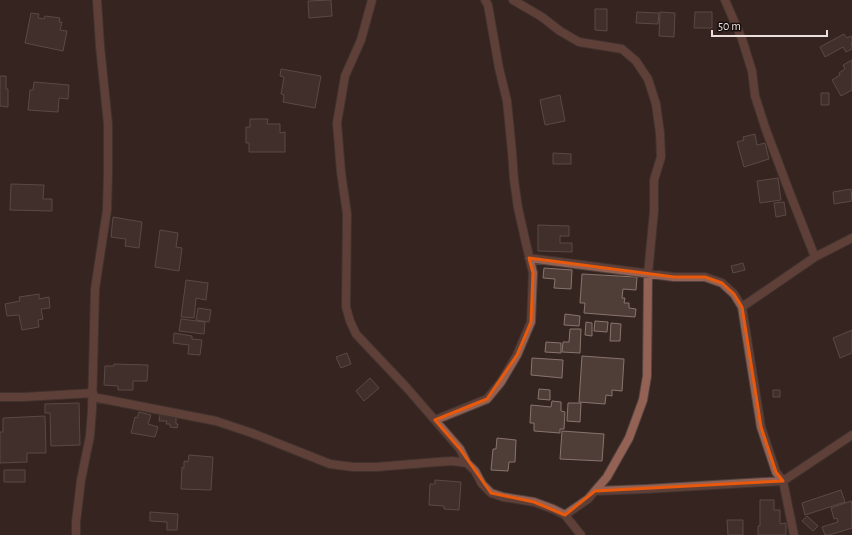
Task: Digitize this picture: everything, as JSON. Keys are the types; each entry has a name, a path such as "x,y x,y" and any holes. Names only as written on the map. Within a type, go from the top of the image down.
{"street":[{"path":"76,535 80,487 90,436 93,395 95,289 107,210 108,124 97,0"},
{"path":"372,0 361,40 345,76 337,123 341,172 347,214 346,307 350,321 356,334 408,388 460,449 467,463 475,471 482,484 490,492 502,497 534,502 553,509 565,515 581,535"},
{"path":"435,420 487,399 501,382 517,355 531,322 534,273 529,258 518,208 507,101 499,68 488,5 485,0"},
{"path":"513,0 542,16 560,31 579,42 622,49 636,61 648,79 656,104 660,133 660,157 654,180 654,211 648,274 647,376 643,400 629,438 607,477 588,499 565,515"},
{"path":"725,0 742,39 752,71 755,96 766,130 815,256"},
{"path":"742,307 815,256 852,238"},
{"path":"529,258 674,277 705,277 722,283 734,294 742,307 761,427 776,472 783,481 794,535"},
{"path":"0,397 93,395 216,421 252,433 330,464 376,467 452,461 467,463"},
{"path":"595,491 783,481 852,435"}],"highlighted area":[{"path":"529,258 674,277 705,277 722,283 734,294 742,307 761,427 776,472 783,481 595,491 565,515 534,502 491,493 460,449 435,420 487,399 517,355 531,322 533,273"}],"building":[{"path":"331,0 332,16 309,18 308,1"},
{"path":"595,9 607,9 607,31 595,30"},
{"path":"637,12 659,13 658,24 636,23"},
{"path":"660,12 675,13 674,37 659,36"},
{"path":"695,12 712,12 712,28 694,28"},
{"path":"31,13 39,14 38,18 44,19 45,16 60,18 59,22 62,22 60,30 67,31 63,51 25,43"},
{"path":"844,34 847,38 851,36 852,49 846,52 843,47 825,57 820,47"},
{"path":"852,60 852,90 841,96 832,80 840,75 839,73 845,69 843,65"},
{"path":"281,69 321,76 315,108 283,102 284,95 281,94 284,77 280,76"},
{"path":"0,76 6,76 8,107 0,106"},
{"path":"34,82 69,85 68,99 59,98 58,112 28,110 30,90 33,90"},
{"path":"821,93 829,93 829,105 821,105"},
{"path":"560,95 565,121 545,125 540,100"},
{"path":"250,119 268,119 267,124 280,124 280,133 285,132 285,152 249,152 249,143 246,143 246,127 250,127"},
{"path":"755,134 757,145 765,143 769,159 744,167 737,142 744,140 743,137"},
{"path":"553,153 571,154 571,164 553,164"},
{"path":"778,178 781,200 760,203 757,181"},
{"path":"11,184 44,185 43,199 52,199 52,211 10,210"},
{"path":"851,189 852,201 834,204 833,192"},
{"path":"784,202 786,215 776,217 774,203"},
{"path":"113,217 142,222 139,248 125,246 126,239 111,237"},
{"path":"538,225 569,226 569,236 560,236 560,243 572,243 572,252 538,251"},
{"path":"160,230 178,233 176,247 182,248 179,271 155,267"},
{"path":"743,263 745,270 733,273 731,266"},
{"path":"544,268 572,270 571,289 554,288 555,279 543,278"},
{"path":"582,274 637,277 636,290 623,289 622,298 625,298 624,303 629,303 629,308 636,309 635,317 584,313 585,303 580,303"},
{"path":"186,280 208,283 206,300 196,298 194,318 181,317"},
{"path":"39,294 39,299 49,297 50,308 41,309 43,319 38,320 39,327 22,330 19,315 7,316 5,304 20,301 19,297"},
{"path":"198,308 211,310 209,322 196,320"},
{"path":"565,314 580,316 579,326 564,325"},
{"path":"181,319 205,322 204,334 179,331"},
{"path":"595,321 608,322 607,332 594,331"},
{"path":"586,322 592,323 592,336 585,335"},
{"path":"611,323 621,324 620,341 610,341"},
{"path":"570,329 581,329 580,353 562,352 563,342 569,342"},
{"path":"852,330 852,353 840,358 833,338"},
{"path":"174,333 192,336 192,339 202,340 200,355 188,354 189,345 173,343"},
{"path":"546,342 561,343 561,353 545,352"},
{"path":"347,353 351,364 341,368 336,357"},
{"path":"582,356 624,359 622,391 612,390 612,396 606,395 605,404 579,402"},
{"path":"532,358 563,360 562,378 531,375"},
{"path":"114,364 148,365 147,381 133,381 133,390 118,390 118,386 104,385 105,366 114,366"},
{"path":"370,378 379,388 364,401 356,391"},
{"path":"539,389 550,390 550,400 538,399"},
{"path":"773,390 780,390 780,397 773,397"},
{"path":"552,401 561,402 561,411 565,412 564,429 560,429 560,433 534,431 534,423 530,423 531,405 551,407"},
{"path":"79,403 80,445 51,446 50,413 45,413 45,404"},
{"path":"568,403 581,403 580,422 567,421"},
{"path":"139,412 151,415 148,424 158,427 155,437 131,433 135,417 137,418"},
{"path":"160,414 176,415 176,424 178,424 177,428 170,427 170,424 166,424 167,421 159,421"},
{"path":"45,416 46,453 27,453 27,462 0,463 0,432 3,432 3,418"},
{"path":"562,431 604,434 602,461 560,459"},
{"path":"497,438 516,440 515,462 509,462 508,471 491,470 493,449 496,449"},
{"path":"189,455 213,457 211,490 181,489 182,467 184,468 184,461 188,462"},
{"path":"4,470 25,470 25,482 4,482"},
{"path":"435,480 461,482 459,510 444,509 444,506 429,505 430,484 435,484"},
{"path":"841,490 845,502 805,515 802,503"},
{"path":"760,500 774,500 774,510 780,510 780,524 786,523 786,535 758,535 758,526 760,526"},
{"path":"851,501 852,528 825,535 822,527 838,522 837,518 834,519 831,508"},
{"path":"150,512 178,514 177,530 167,530 167,522 150,521"},
{"path":"807,516 818,526 813,531 802,521"},
{"path":"727,520 743,520 743,535 728,535"}]}
